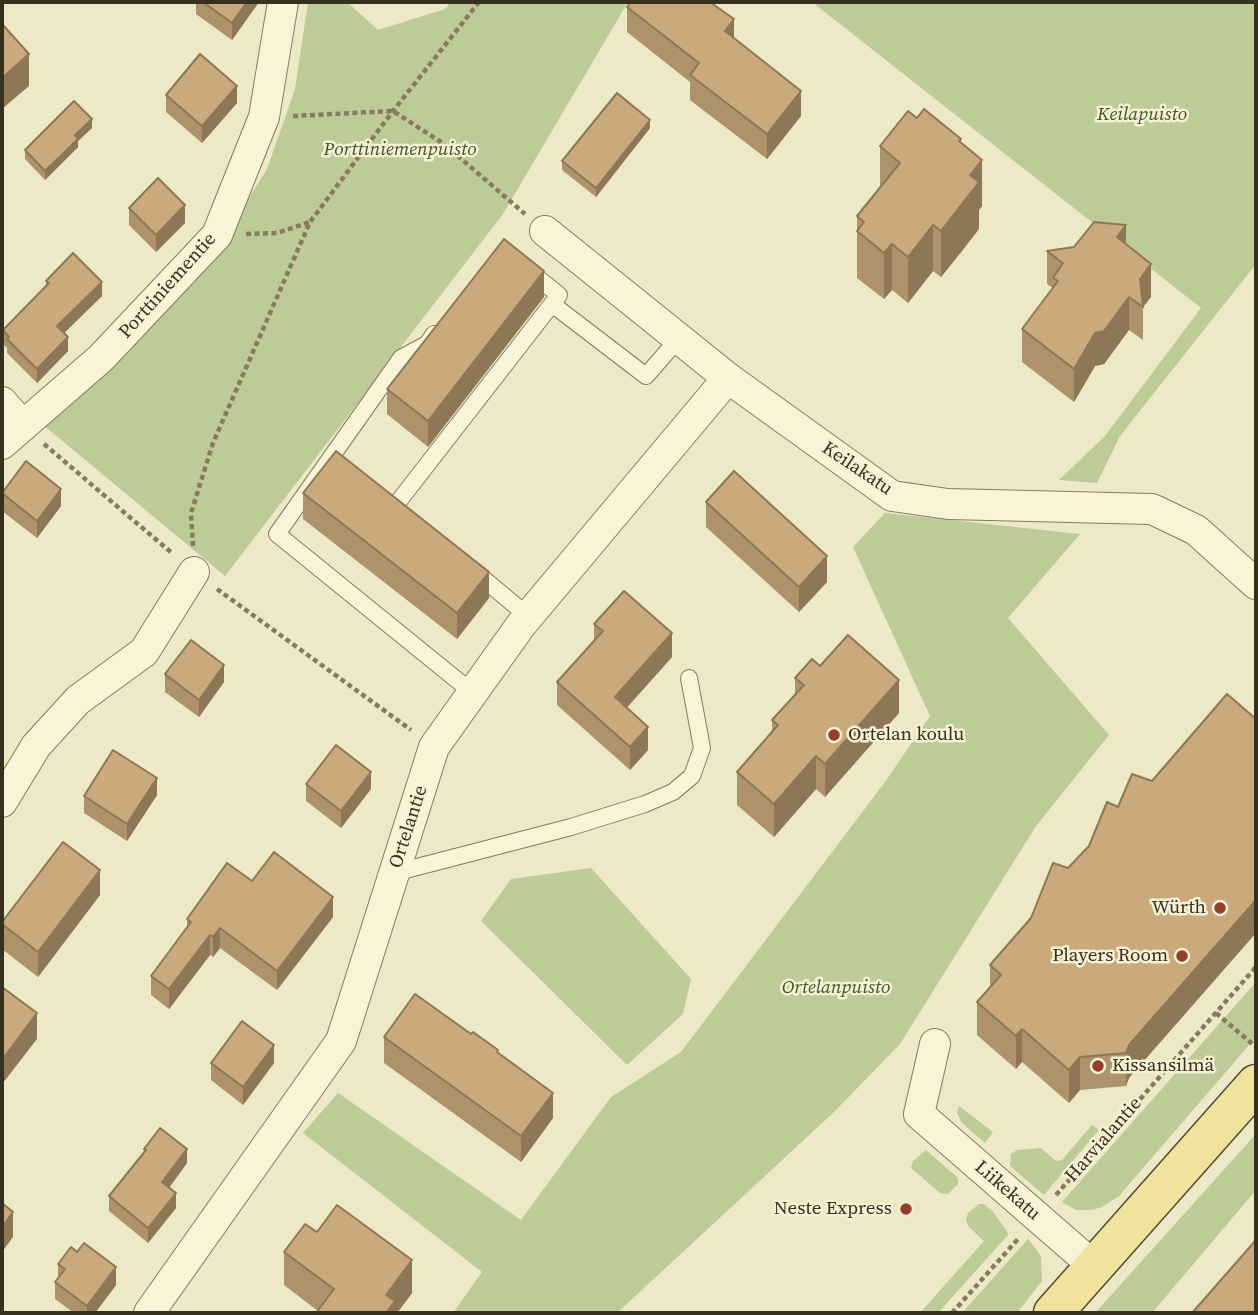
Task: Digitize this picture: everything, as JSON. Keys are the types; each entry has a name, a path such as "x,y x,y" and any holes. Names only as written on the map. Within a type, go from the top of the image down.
{"main road":[{"path":"1053,1313 1096,1268 1256,1084"}],"street":[{"name":"Porttiniementie","path":"12,435 101,358 217,235 264,117 283,2"},
{"name":"Keilakatu","path":"545,231 729,378 892,496 948,504 1152,509 1196,530 1256,584"},
{"name":"Ortelantie","path":"149,1313 341,1041 434,747 528,616 729,378"},
{"path":"2,401 12,435"},
{"path":"2,802 36,747 78,700 144,652 194,572"},
{"name":"Liikekatu","path":"934,1044 919,1114 1096,1268"}],"lane":[{"path":"395,506 559,295 520,264"},
{"path":"552,304 646,376 678,338"},
{"path":"443,323 427,344 401,358 338,459 277,534 473,693"},
{"path":"457,557 528,616"},
{"path":"394,873 570,827 645,804 673,792 692,776 702,748 689,678"}],"path":[{"path":"194,572 191,513 213,443 310,222 479,2"},
{"path":"264,117 393,111 444,144 545,231"},
{"path":"217,235 277,233 310,222"},
{"path":"12,435 434,747"},
{"name":"Harvialantie","path":"952,1313 1256,967"},
{"path":"1216,1013 1256,1046"}],"green space":[{"name":"Porttiniemenpuisto","path":"308,2 347,2 378,30 445,9 451,2 628,2 503,214 225,576 42,424 206,266 267,169 295,89"},
{"name":"Keilapuisto","path":"812,2 1256,2 1256,264 1120,436 1097,483 1059,480 1105,436 1201,308"},
{"name":"Ortelanpuisto","path":"885,513 1080,534 1008,618 1109,735 1036,826 900,1044 833,1113 617,1313 453,1313 482,1272 303,1133 338,1093 521,1220 611,1097 681,1052 885,782 930,716 853,547"},
{"path":"591,868 691,979 683,1014 627,1065 481,921 511,879"},
{"path":"1256,982 1256,1037 1119,1196 1092,1210 1076,1210 1062,1202"},
{"path":"959,1106 993,1132 985,1143 961,1122 957,1113"},
{"path":"1092,1125 1099,1130 1044,1195 1010,1166 1011,1154 1017,1150 1041,1148 1056,1161 1062,1160"},
{"path":"1256,1134 1256,1190 1152,1313 1095,1313"},
{"path":"926,1150 958,1178 958,1184 948,1194 940,1193 911,1168 913,1161"},
{"path":"979,1204 984,1204 993,1212 1008,1235 938,1313 920,1313 984,1241 969,1227 966,1220 968,1213"},
{"path":"1028,1239 1041,1256 1042,1281 1017,1313 962,1313"}],"building":[{"path":"203,2 247,2 232,23"},
{"path":"631,2 710,2 734,19 725,31 801,91 767,134 690,75 699,63 627,7"},
{"path":"2,24 29,54 2,78"},
{"path":"200,54 237,86 202,126 166,95"},
{"path":"617,93 650,120 596,188 562,161"},
{"path":"74,101 92,119 75,135 78,139 45,171 25,150"},
{"path":"924,109 982,160 970,175 979,182 941,231 933,225 908,257 892,244 884,253 857,231 864,222 857,216 900,163 880,146 908,111 917,118"},
{"path":"158,178 185,205 156,235 129,208"},
{"path":"1094,222 1126,225 1117,237 1151,264 1140,279 1143,307 1129,297 1104,331 1095,333 1074,369 1022,329 1058,281 1053,278 1063,263 1047,251 1074,247"},
{"path":"504,239 544,271 428,421 387,389"},
{"path":"73,253 102,282 57,326 68,337 37,369 7,339 9,337 3,330 49,283 46,281"},
{"path":"336,451 489,572 457,613 303,493"},
{"path":"26,461 61,489 37,521 2,493"},
{"path":"734,471 827,556 799,587 706,502"},
{"path":"624,591 672,633 615,697 648,727 630,747 557,682 603,631 594,624"},
{"path":"848,635 899,680 825,764 816,756 774,804 737,772 778,725 772,720 804,685 795,678 812,659 820,666"},
{"path":"191,640 224,665 199,700 165,674"},
{"path":"1227,694 1256,719 1256,900 1129,1045 1126,1053 1080,1057 1069,1070 1022,1029 1016,1036 977,1002 1001,975 990,965 1031,918 1053,863 1068,868 1089,846 1107,802 1118,807 1132,774 1152,781"},
{"path":"336,745 371,772 341,811 306,784"},
{"path":"113,750 157,778 127,824 84,796"},
{"path":"63,842 100,870 38,952 2,922"},
{"path":"274,852 333,897 277,971 220,928 213,937 210,935 169,989 151,976 191,922 187,919 227,863 252,881"},
{"path":"2,987 37,1013 2,1060"},
{"path":"415,994 471,1034 473,1032 553,1093 521,1136 384,1037"},
{"path":"242,1021 274,1045 243,1087 211,1063"},
{"path":"160,1128 187,1149 162,1182 176,1193 148,1228 109,1196"},
{"path":"2,1203 13,1212 2,1227"},
{"path":"337,1205 412,1260 386,1295 395,1301 386,1313 316,1313 334,1289 284,1252 305,1224 317,1232"},
{"path":"1256,1240 1256,1313 1192,1313"},
{"path":"84,1243 116,1267 87,1306 55,1282 65,1269 58,1264 71,1247 77,1252"}],"place":[{"name":"Ortelan koulu","path":"834,735"},
{"name":"Würth","path":"1220,908"},
{"name":"Players Room","path":"1182,956"},
{"name":"Kissansilmä","path":"1098,1066"},
{"name":"Neste Express","path":"906,1209"}]}
